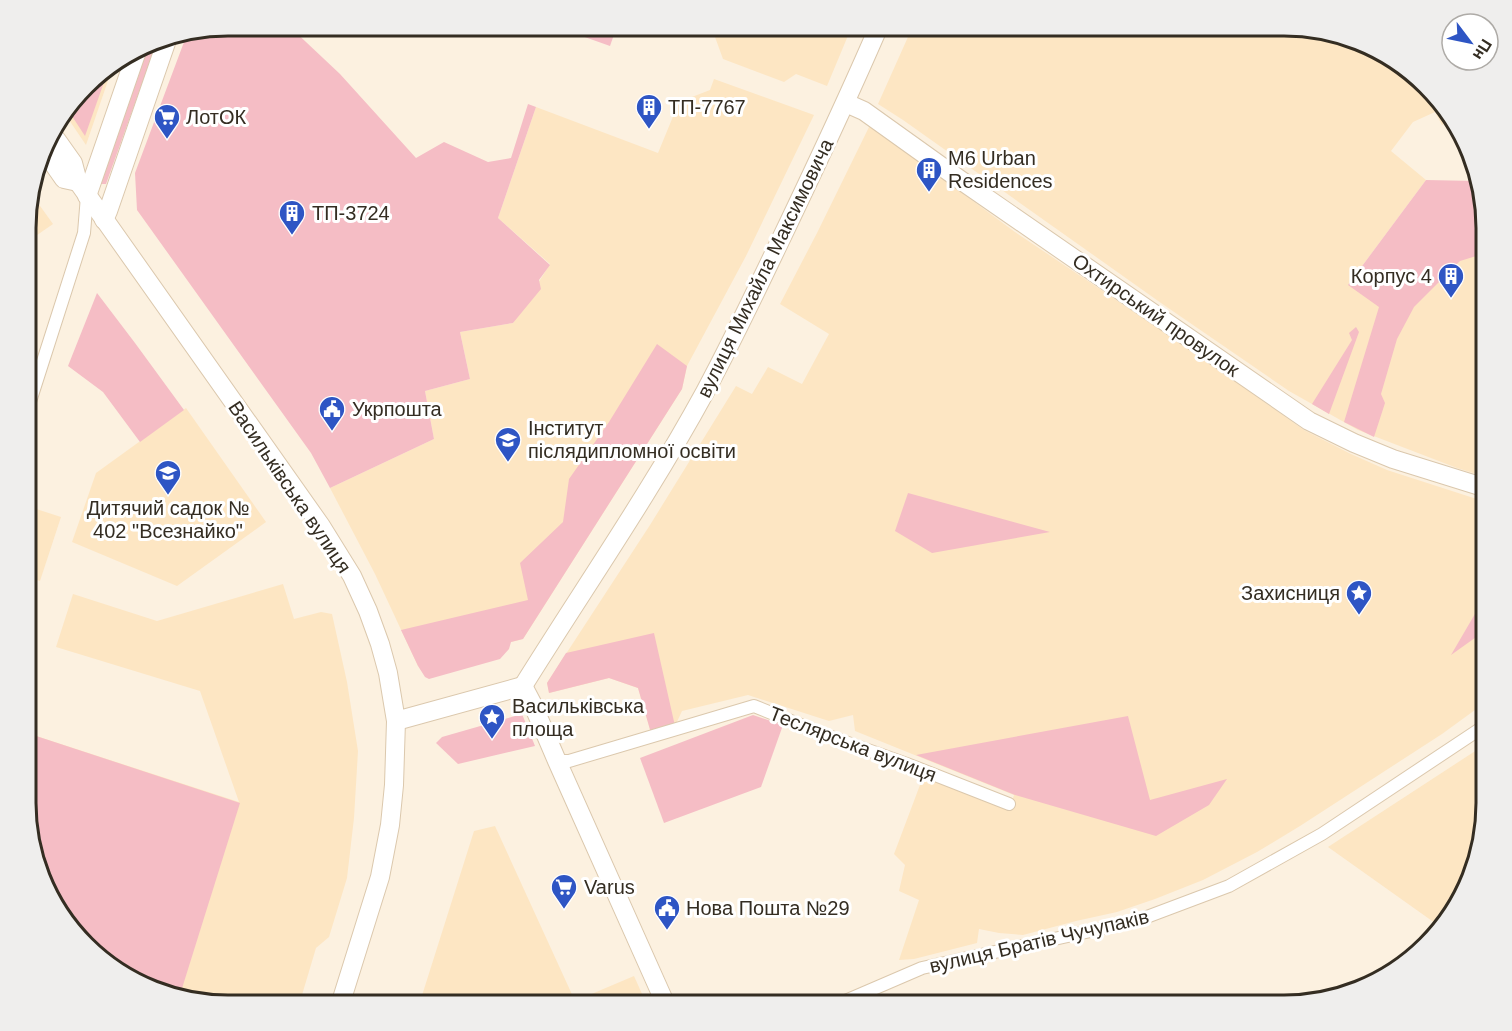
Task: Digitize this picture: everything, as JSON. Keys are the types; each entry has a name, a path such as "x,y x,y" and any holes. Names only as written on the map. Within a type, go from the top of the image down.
{"main road":[{"name":"вулиця Михайла Максимовича","path":"523,686 705,392 846,103 875,36"},
{"path":"104,220 164,48"},
{"path":"82,189 133,62"},
{"name":"Охтирський провулок","path":"846,103 864,111 1309,421 1383,455 1476,485"},
{"name":"Васильківська вулиця","path":"57,141 73,163 82,189 321,526 352,576 380,644 388,673 396,721 390,825 380,877 343,995"},
{"name":"Васильківська вулиця","path":"50,158 64,179 82,189"},
{"path":"396,721 523,686 662,995"}],"street":[{"path":"36,383 84,233 82,189"},
{"path":"84,233 104,220"},
{"name":"Теслярська вулиця","path":"557,761 569,761 754,706 1009,804"},
{"name":"вулиця Братів Чучупаків","path":"859,995 922,968 1136,921 1229,886 1322,834 1476,732"}],"shaded area":[{"path":"215,36 300,36 340,74 416,158 444,142 488,162 511,158 528,104 536,107 498,218 550,265 539,280 541,289 513,323 460,332 470,379 425,391 434,439 330,488 311,453 137,210 135,173 184,41"},
{"path":"582,36 614,36 610,46"},
{"path":"715,36 848,36 827,86 796,74 784,82 723,59"},
{"path":"908,36 1297,36 1334,43 1380,62 1411,84 1445,124 1442,125 1435,112 1413,122 1391,151 1426,180 1348,285 1476,233 1476,474 1358,430 1289,391 878,104"},
{"path":"154,51 106,184 99,184 140,58"},
{"path":"109,78 86,145 69,120 84,101"},
{"path":"714,79 814,115 746,256 687,366 682,389 523,639 418,666 375,574 330,488 434,439 425,391 470,379 460,332 513,323 550,264 498,218 536,107 658,153 679,102 710,90"},
{"path":"104,82 85,136 72,116"},
{"path":"870,125 1015,232 1195,353 1304,430 1387,470 1476,499 1476,709 1442,734 1300,826 1257,852 1203,880 1117,912 1023,935 979,929 977,943 914,959 899,960 919,900 899,891 905,865 894,854 923,777 1010,809 1014,795 855,731 853,715 829,721 748,695 682,711 675,726 651,733 638,688 609,678 549,693 547,683 650,525 736,386 752,394 768,367 802,384 829,334 780,304"},
{"path":"1426,180 1470,181 1476,215 1476,256 1460,261 1414,307 1397,339 1381,394 1385,403 1374,437 1344,422 1379,307 1348,285"},
{"path":"38,203 53,224 36,236"},
{"path":"97,293 184,410 140,442 103,392 68,366"},
{"path":"1356,327 1359,332 1329,414 1312,404 1352,340 1349,333"},
{"path":"657,344 687,366 682,389 523,639 511,642 509,649 500,659 429,679 425,677 401,630 528,600 520,563 563,522 569,479 609,422"},
{"name":"Дитячий садок № 402 \"Всезнайко\"","path":"186,408 266,522 177,586 72,542 96,473"},
{"path":"908,493 1050,532 932,553 895,531"},
{"path":"36,509 61,517 40,581 36,580"},
{"path":"283,584 294,619 321,612 332,614 347,682 358,751 354,818 347,878 329,937 316,948 302,995 215,995 190,991 154,980 132,969 92,939 68,910 51,877 40,841 36,816 36,736 239,802 200,691 56,647 73,594 157,621"},
{"path":"1476,612 1476,637 1451,655"},
{"path":"654,633 675,726 651,733 638,688 609,678 549,693 547,683 566,653"},
{"path":"522,714 535,746 458,764 436,743 442,737"},
{"path":"753,715 783,725 761,787 664,823 640,758"},
{"path":"1128,716 1150,800 1227,779 1209,805 1156,836 1015,795 916,755"},
{"path":"36,736 240,803 182,989 166,985 132,969 92,939 68,910 56,888 43,853 36,816"},
{"path":"1476,751 1476,816 1472,841 1461,877 1434,922 1328,847"},
{"path":"495,826 572,995 422,995 474,831"},
{"path":"634,976 643,995 589,995"}],"place":[{"name":"ТП-7767","path":"649,130"},
{"name":"ЛотОК","path":"167,140"},
{"name":"M6 Urban Residences","path":"929,193"},
{"name":"ТП-3724","path":"292,236"},
{"name":"Корпус 4","path":"1451,299"},
{"name":"Укрпошта","path":"332,432"},
{"name":"Інститут післядипломної освіти","path":"508,463"},
{"name":"Дитячий садок № 402 \"Всезнайко\"","path":"168,496"},
{"name":"Захисниця","path":"1359,616"},
{"name":"Васильківська площа","path":"492,740"},
{"name":"Varus","path":"564,910"},
{"name":"Нова Пошта №29","path":"667,931"}]}
